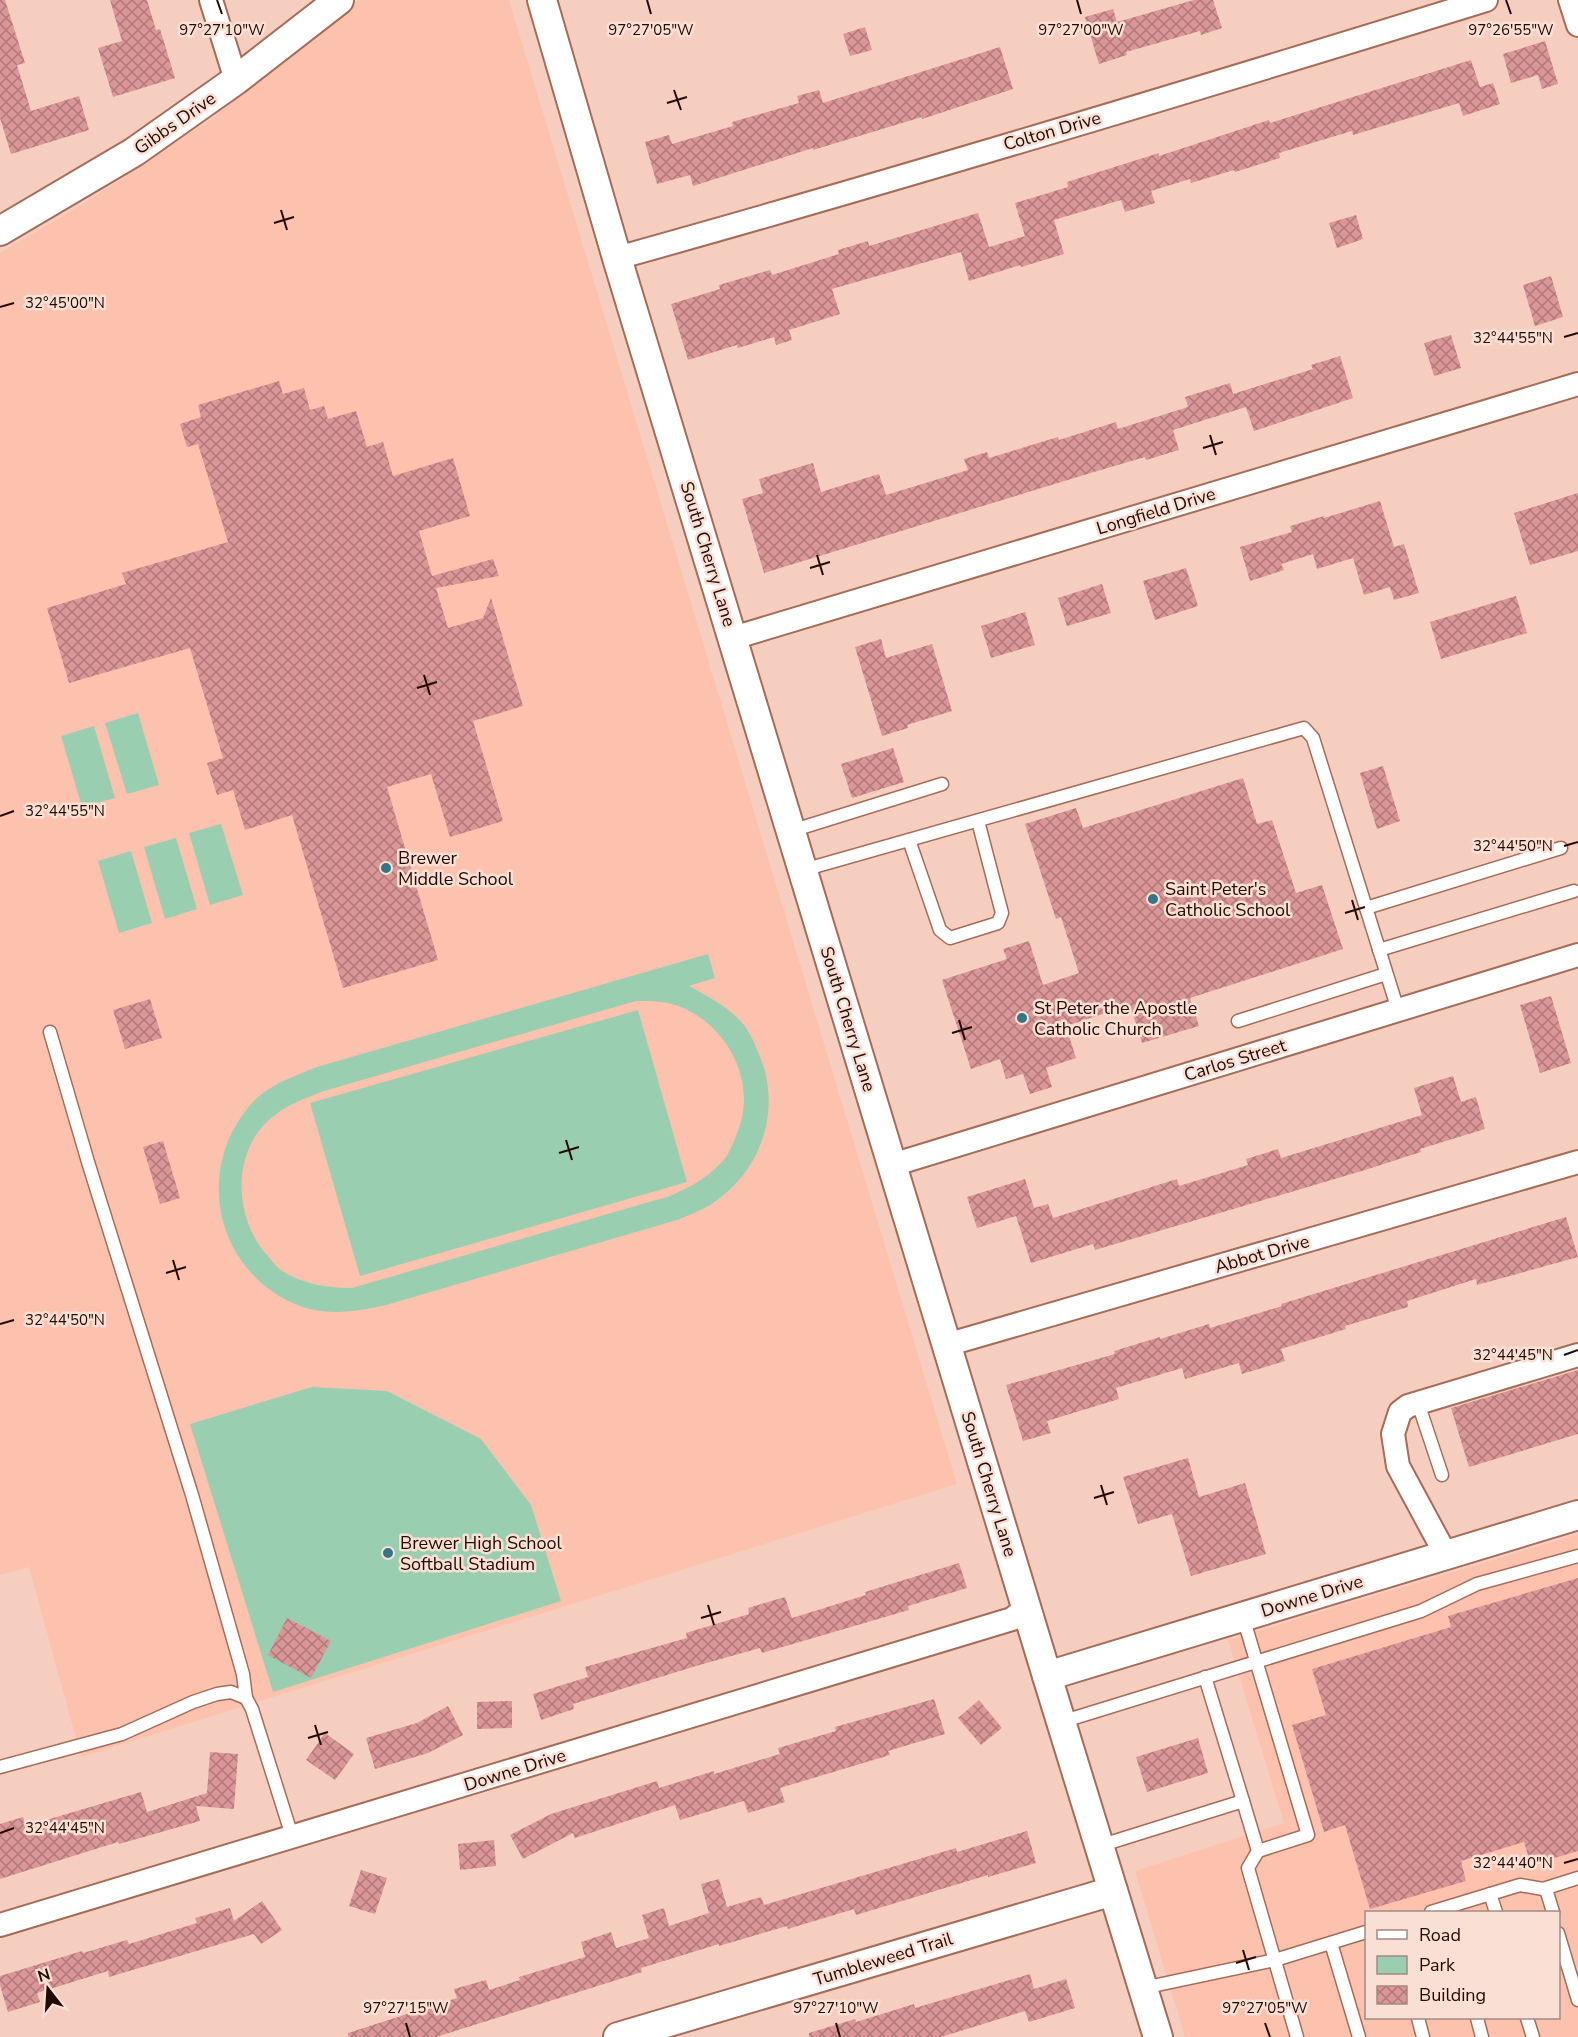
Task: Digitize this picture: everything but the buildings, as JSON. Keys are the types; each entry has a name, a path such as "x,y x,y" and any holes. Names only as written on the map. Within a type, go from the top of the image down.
{"street":[{"path":"211,0 236,80"},
{"name":"Gibbs Drive","path":"0,231 134,152 236,80 339,0"},
{"name":"South Cherry Lane","path":"542,0 617,258 1158,2037"},
{"name":"Colton Drive","path":"617,258 1258,71 1486,0"},
{"path":"1570,0 1578,25"},
{"name":"Longfield Drive","path":"733,638 1578,384"},
{"name":"Carlos Street","path":"892,1165 1578,955"},
{"name":"Abbot Drive","path":"946,1345 1578,1162"},
{"path":"1446,1555 1398,1466 1393,1434 1400,1412 1408,1406 1578,1355"},
{"name":"Downe Drive","path":"1047,1676 1578,1515"},
{"name":"Downe Drive","path":"0,1925 1012,1619 1026,1608"},
{"name":"Tumbleweed Trail","path":"618,2037 1113,1891"}],"lane":[{"path":"803,870 1304,728 1313,738 1398,1010"},
{"path":"791,831 942,784"},
{"path":"909,840 940,930 950,938 998,923 1002,914 978,821"},
{"path":"1366,908 1561,848"},
{"path":"1379,950 1574,891"},
{"path":"1238,1021 1386,974"},
{"path":"50,1032 192,1495 243,1674 246,1698 252,1709 292,1836"},
{"path":"1418,1403 1442,1475"},
{"path":"1061,1722 1421,1611 1476,1584 1578,1556"},
{"path":"1243,1617 1308,1835 1258,1851 1248,1868 1297,2037"},
{"path":"1205,1677 1258,1851"},
{"path":"0,1767 122,1734 193,1702 217,1694 231,1692 246,1698"},
{"path":"1099,1846 1243,1801"},
{"path":"1445,1910 1520,1885 1546,1888 1578,1878"},
{"path":"1546,1888 1553,1911"},
{"path":"1490,1894 1496,1911"},
{"path":"1143,1988 1275,1960 1365,1932"},
{"path":"1560,1939 1578,2000"},
{"path":"1331,1943 1359,2037"},
{"path":"1418,2019 1423,2037"},
{"path":"1477,2019 1482,2037"},
{"path":"1527,2019 1533,2037"}],"shaded area":[{"name":"Brewer Middle School","path":"358,0 509,0 957,1484 81,1757 29,1567 0,1575 0,253 93,198 211,119"},
{"path":"1578,1534 1578,2037 1185,2037 1135,1871 1284,1823 1228,1640"}],"green space":[{"path":"138,713 159,785 127,794 105,723"},
{"path":"94,726 115,798 82,807 61,736"},
{"path":"221,824 243,895 210,905 189,833"},
{"path":"176,838 197,909 165,919 144,847"},
{"path":"131,851 152,923 119,933 98,861"},
{"path":"708,954 715,978 689,986 725,1008 747,1029 765,1071 768,1110 760,1147 751,1164 726,1193 698,1211 677,1220 386,1305 363,1310 328,1312 293,1303 266,1287 245,1265 230,1240 221,1212 219,1184 224,1154 235,1127 254,1101 275,1085 317,1067","holes":["636,1001 670,1004 697,1016 712,1027 724,1041 734,1057 740,1074 744,1092 739,1128 723,1160 696,1183 670,1196 352,1288 316,1284 282,1271 255,1238 247,1221 243,1202 244,1163 250,1145 261,1129 287,1107 324,1091"]},
{"path":"638,1010 687,1182 360,1276 310,1103"},
{"name":"Brewer High School Softball Stadium","path":"312,1387 387,1391 481,1439 531,1505 561,1601 273,1692 190,1424"}],"place":[{"name":"Brewer Middle School","path":"386,868"},
{"name":"Saint Peter's Catholic School","path":"1153,899"},
{"name":"St Peter the Apostle Catholic Church","path":"1022,1018"},
{"name":"Brewer High School Softball Stadium","path":"388,1553"}]}
